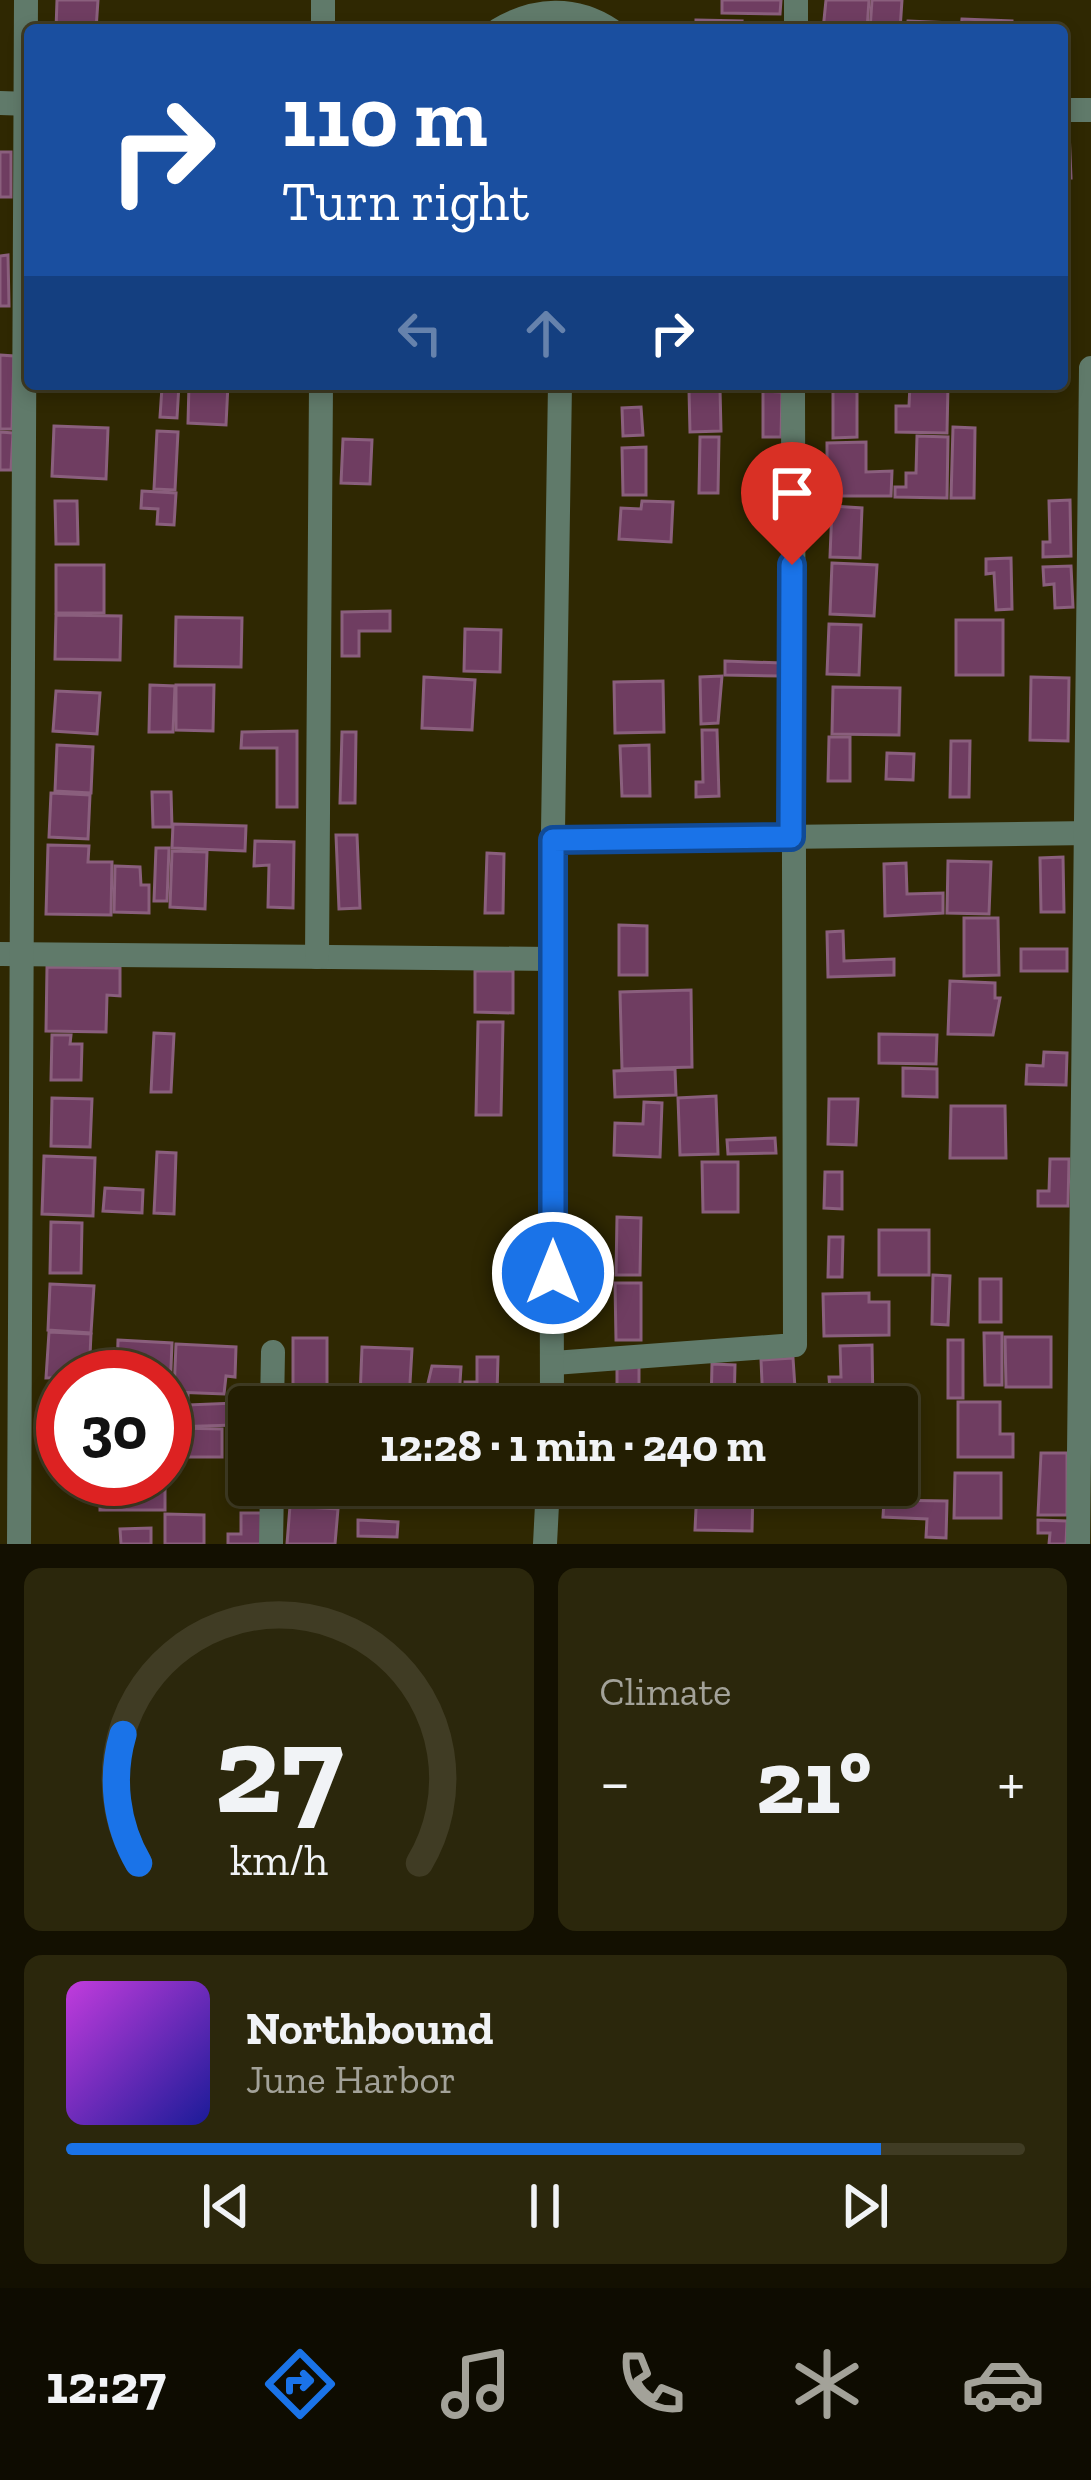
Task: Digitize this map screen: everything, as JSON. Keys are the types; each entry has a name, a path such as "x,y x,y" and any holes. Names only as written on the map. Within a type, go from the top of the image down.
{"street":[{"path":"512,24 558,6 599,24"},
{"path":"20,1544 10,954 18,104 24,26"},
{"path":"1078,1544 1091,368"},
{"path":"317,957 321,390"},
{"path":"553,1386 551,958 560,390"},
{"path":"554,1363 795,1345 793,390"},
{"path":"553,840 1089,833"},
{"path":"10,954 551,958"},
{"path":"272,1386 273,1352"},
{"path":"272,1506 272,1544"},
{"path":"545,1544 547,1506"}],"building":[{"path":"57,0 98,0 96,24 56,24"},
{"path":"722,0 781,0 780,14 722,13"},
{"path":"826,0 869,0 867,24 824,24"},
{"path":"872,0 902,0 900,24 870,24"},
{"path":"962,19 1012,21 1012,24 962,24"},
{"path":"696,20 742,21 742,24 696,24"},
{"path":"1069,130 1071,178 1068,178"},
{"path":"0,152 11,152 11,197 0,197"},
{"path":"8,255 9,306 0,306 0,256"},
{"path":"0,355 14,356 12,429 0,429"},
{"path":"162,390 179,390 177,418 160,417"},
{"path":"189,390 228,390 226,425 188,423"},
{"path":"689,390 720,390 721,431 690,432"},
{"path":"910,390 948,390 947,433 896,432 896,406 909,406"},
{"path":"763,391 782,392 781,437 763,437"},
{"path":"833,391 857,391 857,437 833,438"},
{"path":"641,407 643,435 623,436 622,408"},
{"path":"54,426 108,428 106,479 52,476"},
{"path":"953,427 975,428 974,498 951,498"},
{"path":"157,431 178,432 175,490 154,489"},
{"path":"0,432 13,433 11,470 0,470"},
{"path":"917,436 948,437 947,498 895,497 895,487 906,487 906,473 916,473"},
{"path":"700,437 719,437 718,493 699,493"},
{"path":"343,439 372,440 370,484 341,483"},
{"path":"866,442 866,472 892,471 891,496 827,496 827,443"},
{"path":"646,447 646,495 623,495 622,448"},
{"path":"142,491 176,493 174,525 157,524 158,509 141,508"},
{"path":"1070,500 1071,556 1043,557 1043,542 1050,542 1049,501"},
{"path":"55,501 77,501 78,544 56,544"},
{"path":"642,501 673,502 671,542 619,539 621,508 641,509"},
{"path":"832,506 862,508 860,558 830,557"},
{"path":"1011,558 1012,609 996,610 994,573 986,574 986,559"},
{"path":"832,563 877,565 874,616 830,614"},
{"path":"56,565 104,565 104,613 56,613"},
{"path":"1071,566 1073,607 1055,608 1054,584 1044,585 1043,567"},
{"path":"390,611 390,631 359,631 359,656 342,656 342,612"},
{"path":"56,615 121,616 120,660 55,659"},
{"path":"176,617 242,618 241,667 175,666"},
{"path":"956,620 1003,620 1003,675 956,675"},
{"path":"829,624 861,625 859,675 827,674"},
{"path":"465,629 501,630 500,672 464,671"},
{"path":"725,661 781,663 780,676 725,675"},
{"path":"722,676 718,723 701,724 700,677"},
{"path":"424,677 475,680 472,730 422,728"},
{"path":"1031,677 1069,678 1068,741 1030,740"},
{"path":"663,681 664,732 615,733 614,682"},
{"path":"150,685 175,686 173,732 149,732"},
{"path":"176,685 214,685 213,731 176,730"},
{"path":"833,687 900,688 899,735 832,734"},
{"path":"56,691 100,693 97,734 53,731"},
{"path":"702,730 717,730 719,796 696,797 696,782 703,782"},
{"path":"297,731 297,807 277,807 277,748 241,748 242,732"},
{"path":"342,732 356,732 355,803 340,803"},
{"path":"829,737 850,737 850,781 828,781"},
{"path":"951,741 970,741 969,797 950,797"},
{"path":"57,745 93,747 91,793 55,791"},
{"path":"649,745 650,796 622,796 620,746"},
{"path":"887,753 914,754 913,780 886,779"},
{"path":"152,792 171,792 172,827 153,827"},
{"path":"51,793 90,795 88,839 49,837"},
{"path":"173,824 246,826 245,851 172,848"},
{"path":"336,835 357,835 360,908 339,909"},
{"path":"255,841 294,842 293,908 268,907 269,865 254,866"},
{"path":"48,845 89,846 88,862 112,862 111,915 46,914"},
{"path":"156,848 169,848 167,901 154,901"},
{"path":"172,851 207,852 205,909 170,907"},
{"path":"487,853 504,854 503,913 485,913"},
{"path":"1063,857 1064,912 1041,912 1040,858"},
{"path":"948,861 991,862 989,914 947,913"},
{"path":"906,863 907,894 943,893 943,913 885,916 884,864"},
{"path":"115,866 140,867 141,885 149,885 149,913 114,912"},
{"path":"964,918 998,918 999,975 964,976"},
{"path":"619,925 647,926 647,975 619,975"},
{"path":"843,931 844,961 894,959 894,975 828,977 827,932"},
{"path":"1021,949 1067,949 1067,971 1021,971"},
{"path":"47,967 120,968 120,996 107,995 106,1032 46,1031"},
{"path":"475,971 513,971 513,1013 475,1012"},
{"path":"950,981 995,983 995,998 1000,998 993,1035 948,1034"},
{"path":"691,990 692,1067 622,1069 620,992"},
{"path":"478,1022 503,1022 501,1115 476,1115"},
{"path":"154,1033 174,1034 171,1092 151,1092"},
{"path":"879,1034 937,1035 936,1064 879,1063"},
{"path":"52,1035 71,1035 70,1044 82,1044 81,1080 51,1080"},
{"path":"1044,1052 1067,1053 1066,1085 1026,1084 1027,1065 1043,1066"},
{"path":"903,1068 937,1069 937,1097 903,1096"},
{"path":"675,1069 676,1095 615,1097 614,1071"},
{"path":"716,1096 718,1154 680,1155 678,1098"},
{"path":"52,1098 92,1099 90,1147 51,1146"},
{"path":"829,1099 858,1099 856,1145 828,1144"},
{"path":"644,1102 662,1103 660,1157 614,1155 615,1123 643,1124"},
{"path":"951,1106 1005,1106 1006,1158 950,1158"},
{"path":"775,1138 776,1153 728,1154 727,1140"},
{"path":"157,1152 176,1153 174,1214 154,1213"},
{"path":"44,1156 95,1158 93,1216 42,1214"},
{"path":"1050,1159 1069,1159 1068,1206 1038,1206 1038,1191 1049,1191"},
{"path":"702,1162 738,1162 738,1212 703,1212"},
{"path":"825,1172 842,1172 842,1209 824,1208"},
{"path":"105,1188 143,1190 142,1213 103,1211"},
{"path":"617,1217 641,1218 640,1275 616,1275"},
{"path":"51,1222 82,1223 81,1273 50,1273"},
{"path":"879,1230 929,1230 929,1275 879,1275"},
{"path":"829,1237 843,1237 842,1277 828,1277"},
{"path":"933,1275 950,1276 948,1325 932,1324"},
{"path":"980,1279 1001,1279 1001,1322 980,1322"},
{"path":"615,1283 641,1283 641,1340 616,1340"},
{"path":"50,1284 94,1286 91,1333 48,1330"},
{"path":"869,1293 869,1302 889,1302 889,1335 824,1336 823,1294"},
{"path":"49,1332 91,1334 90,1350 48,1350"},
{"path":"984,1333 1002,1333 1002,1385 985,1385"},
{"path":"1005,1337 1051,1337 1051,1387 1006,1387"},
{"path":"293,1338 327,1338 327,1386 293,1386"},
{"path":"118,1340 172,1343 172,1350 118,1350"},
{"path":"948,1340 963,1340 963,1398 948,1398"},
{"path":"176,1344 236,1347 235,1377 226,1376 224,1394 192,1393 192,1350 176,1350"},
{"path":"872,1345 873,1386 830,1386 829,1377 841,1377 840,1346"},
{"path":"362,1347 412,1349 410,1386 360,1386"},
{"path":"477,1357 498,1357 497,1386 465,1386 465,1382 477,1382"},
{"path":"793,1358 795,1386 762,1386 761,1360"},
{"path":"617,1364 639,1364 639,1386 617,1386"},
{"path":"712,1364 735,1365 734,1386 711,1386"},
{"path":"432,1366 461,1367 460,1386 427,1386"},
{"path":"958,1402 1000,1402 1000,1434 1013,1434 1013,1457 958,1457"},
{"path":"228,1403 228,1425 192,1426 192,1405"},
{"path":"192,1428 222,1429 222,1457 192,1457"},
{"path":"1041,1453 1067,1453 1067,1515 1038,1515"},
{"path":"955,1473 1001,1473 1001,1518 954,1518"},
{"path":"947,1501 946,1538 926,1537 927,1519 883,1517 884,1506"},
{"path":"100,1506 165,1506 165,1510 100,1510"},
{"path":"290,1506 338,1509 335,1544 287,1544"},
{"path":"696,1506 753,1506 752,1531 695,1530"},
{"path":"241,1513 268,1513 268,1544 228,1544 228,1534 241,1534"},
{"path":"165,1514 204,1515 204,1544 165,1544"},
{"path":"358,1520 398,1522 397,1537 358,1536"},
{"path":"1038,1520 1067,1521 1066,1544 1049,1544 1050,1533 1038,1533"},
{"path":"151,1528 151,1544 121,1544 120,1529"}],"route":[{"path":"553,1273 553,840 791,837 792,565"}]}
